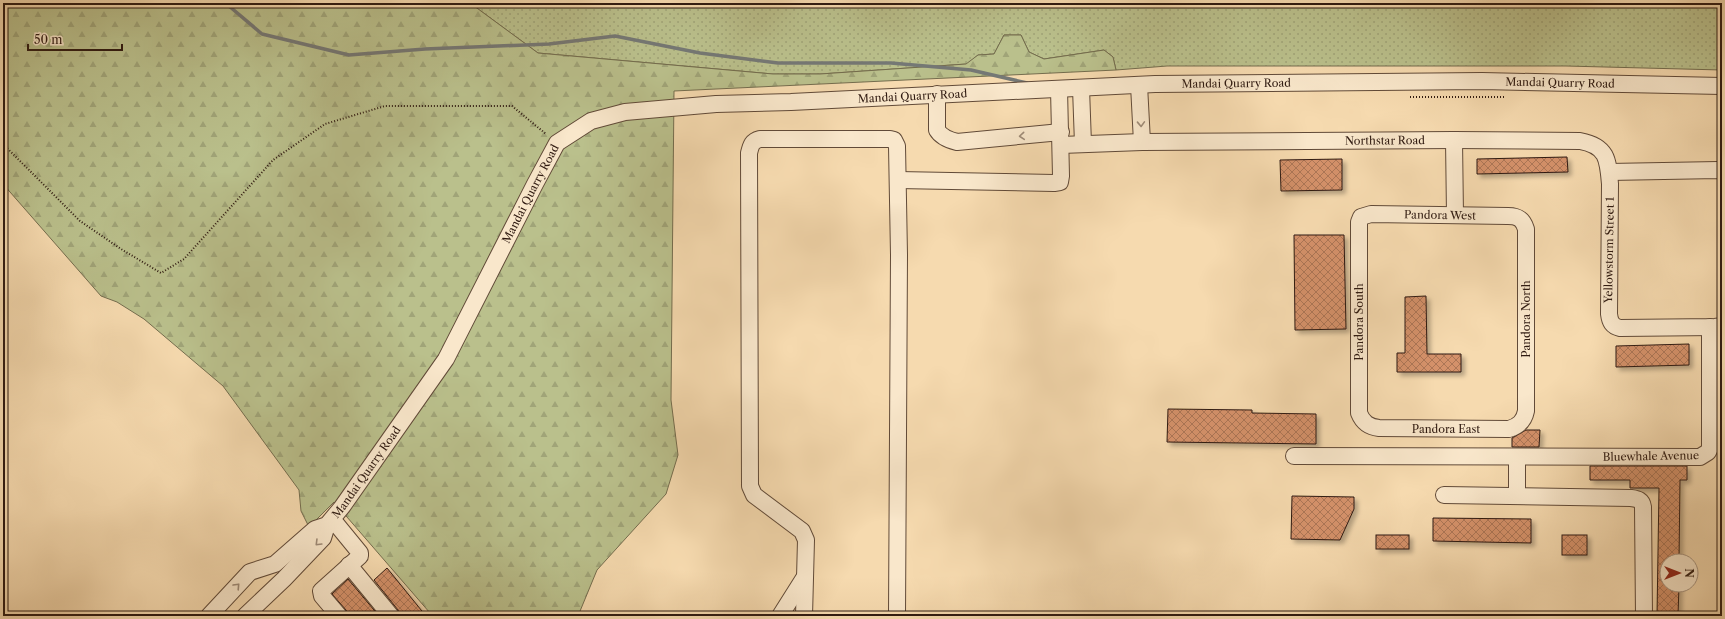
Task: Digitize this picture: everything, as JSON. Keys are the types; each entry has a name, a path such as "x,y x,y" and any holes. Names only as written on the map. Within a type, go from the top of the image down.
{"street":[{"name":"Mandai Quarry Road","path":"245,616 284,579 323,538 330,522 446,359 535,184 558,144 591,121 625,112 716,104 791,102 1139,85 1482,81 1722,86"},
{"path":"1139,85 1142,142"},
{"path":"1081,88 1083,144"},
{"path":"898,180 1060,182 1061,139 1059,89"},
{"name":"Northstar Road","path":"937,94 937,130 939,134 957,142 1061,139 1083,144 1142,142 1454,140 1580,141 1597,146 1602,151 1609,164 1609,172"},
{"path":"804,616 806,540 802,531 754,495 750,486 749,153 751,145 754,141 760,139 890,139 894,140 897,146 899,263 897,616"},
{"path":"1454,140 1455,215"},
{"path":"1609,172 1722,171"},
{"name":"Yellowstorm Street 1","path":"1609,172 1610,321 1615,326 1620,328 1716,326"},
{"name":"Pandora West","path":"1361,217 1371,214 1508,216 1519,218"},
{"name":"Pandora South","path":"1361,217 1359,222 1359,412 1362,420 1368,426"},
{"name":"Pandora North","path":"1519,218 1523,221 1526,229 1526,411 1522,422"},
{"name":"Bluewhale Avenue","path":"1294,456 1700,457 1710,448 1716,326"},
{"name":"Pandora East","path":"1368,426 1380,428 1509,429 1522,422"},
{"path":"1517,457 1517,496"},
{"path":"1444,495 1631,498 1641,501 1643,507 1644,616"},
{"name":"Mandai Quarry Road","path":"210,615 250,572 275,564 315,529 330,522"},
{"path":"330,522 359,550 360,556 321,591 322,596 339,616"},
{"path":"275,564 284,579"},
{"path":"350,565 391,616"},
{"path":"780,616 804,578"}],"path":[{"path":"1408,97 1511,97"},
{"path":"3,144 80,221 121,249 161,273 184,258 273,160 325,124 385,106 512,106 558,144"}],"green space":[{"path":"3,3 470,3 538,53 773,74 820,74 966,64 978,55 994,54 1004,35 1021,35 1029,52 1044,59 1104,50 1113,57 1116,70 674,91 671,400 678,455 666,494 597,570 578,616 445,616 430,613 334,502 309,527 301,511 299,490 223,386 144,319 117,302 101,296 3,184"},
{"path":"470,3 1722,3 1722,70 1566,66 1167,66 1116,70 1113,57 1104,50 1044,59 1029,52 1021,35 1004,35 994,54 978,55 967,64 820,74 773,74 538,53"}],"building":[{"path":"1567,157 1568,172 1477,174 1477,159"},
{"path":"1342,159 1342,190 1281,191 1280,160"},
{"path":"1294,235 1344,235 1346,329 1295,330"},
{"path":"1426,296 1427,354 1461,354 1461,372 1397,372 1397,353 1405,353 1405,297"},
{"path":"1689,344 1689,365 1616,367 1616,346"},
{"path":"1168,409 1252,410 1252,413 1316,414 1316,444 1167,442"},
{"path":"1526,430 1540,430 1539,447 1512,447 1512,438"},
{"path":"1590,466 1687,466 1687,480 1680,480 1679,553 1659,553 1659,593 1679,593 1678,616 1657,616 1659,488 1630,488 1630,480 1590,480"},
{"path":"1292,496 1354,497 1354,509 1340,540 1291,539"},
{"path":"1433,518 1531,519 1531,543 1433,541"},
{"path":"1376,535 1409,535 1409,549 1376,549"},
{"path":"1562,535 1587,535 1587,555 1562,555"},
{"path":"387,568 426,616 400,616 398,610 374,580"},
{"path":"348,579 379,616 348,616 346,610 332,594"}],"waterway":[{"path":"220,3 229,6 262,34 349,55 425,49 549,44 615,36 700,53 778,63 891,63 971,70 1027,83"}]}
